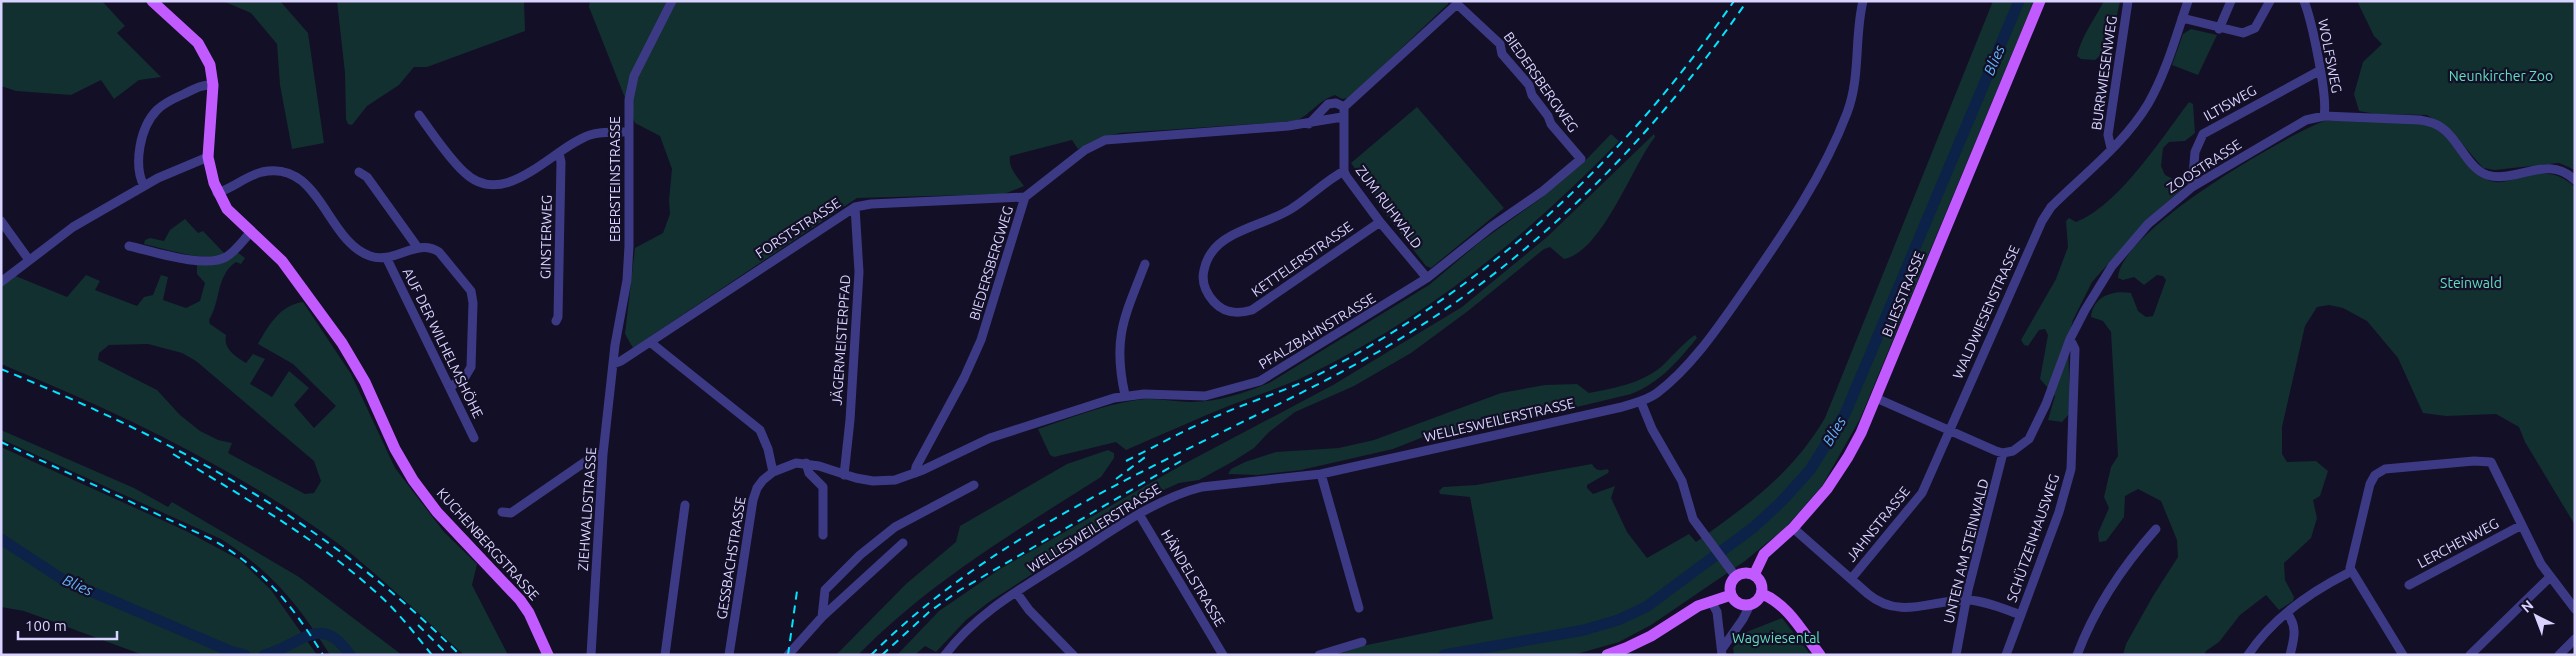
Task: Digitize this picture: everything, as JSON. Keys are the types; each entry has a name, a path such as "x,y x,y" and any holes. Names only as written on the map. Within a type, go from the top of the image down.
{"main road":[{"name":"KUCHENBERGSTRASSE","path":"152,1 203,49 210,65 213,85 208,157 217,193 227,209 273,251 299,283 358,369 390,440 413,480 445,522 496,572 520,600 529,613 548,655"},
{"name":"BLIESSTRASSE","path":"1754,575 1764,554 1792,528 1827,489 1848,458 1876,398 2040,1"},
{"path":"1747,573 1754,575 1762,585 1762,594 1758,600 1750,605 1738,603 1731,595 1731,584 1736,577 1747,573"},
{"path":"1762,594 1776,601 1786,610 1820,655"},
{"path":"1607,655 1628,652 1698,606 1731,595"}],"street":[{"name":"EBERSTEINSTRASSE","path":"613,364 627,280 629,246 629,100 634,76 672,1"},
{"name":"WELLESWEILERSTRASSE","path":"945,655 980,617 1139,514 1170,497 1202,487 1321,474 1641,402 1655,394 1670,382 1722,322 1782,237 1805,199 1848,112 1858,66 1859,28 1864,1"},
{"name":"BURRWIESENWEG","path":"2111,148 2108,136 2128,1"},
{"name":"WALDWIESENSTRASSE","path":"1950,431 2030,245 2051,207 2134,124 2147,105 2164,71 2188,1"},
{"path":"2219,29 2232,1"},
{"path":"2182,18 2234,33 2250,32 2262,20 2270,1"},
{"name":"WOLFSWEG","path":"2304,1 2311,25 2325,102 2324,116"},
{"name":"BIEDERSBERGWEG","path":"1344,107 1457,4 1500,44 1502,54 1529,85 1532,95 1548,116 1551,124 1581,159"},
{"name":"ILTISWEG","path":"2192,187 2195,152 2203,134 2218,124 2319,71"},
{"path":"144,186 138,171 138,160 151,117 166,102 198,87 213,85"},
{"path":"1309,124 1328,104 1336,103 1344,107 1342,117"},
{"path":"418,115 464,172 482,182 496,184 513,180 590,134 628,132"},
{"name":"ZOOSTRASSE","path":"2003,453 2019,448 2033,432 2070,339 2112,266 2148,224 2192,187 2297,124 2324,116 2420,120 2436,124 2449,134 2477,169 2487,174 2501,176 2554,168 2566,172 2575,180"},
{"name":"BIEDERSBERGWEG","path":"915,473 916,467 964,378 981,340 1025,197 1085,150 1104,140 1309,124 1342,117"},
{"name":"ZUM RUHWALD","path":"1342,117 1344,171 1380,222 1427,278"},
{"name":"GINSTERWEG","path":"556,321 558,317 561,162 559,153"},
{"path":"1,282 73,227 144,186 208,157"},
{"name":"PFALZBAHNSTRASSE","path":"915,473 990,438 1125,395 1205,396 1260,381 1427,278 1581,159"},
{"path":"217,193 254,175 277,171 295,176 314,194 357,249 370,256 388,259 418,248 433,248 439,252 468,286 472,297 471,367 466,377 450,387"},
{"name":"KETTELERSTRASSE","path":"1344,171 1292,209 1276,218 1229,236 1214,247 1207,258 1203,275 1206,290 1211,299 1225,310 1233,313 1252,310 1380,222"},
{"path":"359,172 367,177 418,248"},
{"name":"FORSTSTRASSE","path":"613,364 650,342 855,207 870,204 1025,197"},
{"name":"JÄGERMEISTERPFAD","path":"844,475 850,420 859,272 855,207"},
{"path":"1,221 29,260"},
{"path":"129,246 194,260 216,260 227,256 251,232"},
{"name":"AUF DER WILHELMSHÖHE","path":"388,259 474,438"},
{"path":"1125,395 1118,352 1120,336 1125,315 1145,264"},
{"name":"SCHÜTZENHAUSWEG","path":"2006,655 2059,512 2071,469 2074,434 2075,349 2070,339"},
{"path":"650,342 760,430 768,449 773,472"},
{"name":"ZIEHWALDSTRASSE","path":"591,655 603,454 613,364"},
{"path":"1876,398 2003,453"},
{"path":"1641,402 1657,437 1682,481 1693,519 1736,577"},
{"name":"JAHNSTRASSE","path":"1851,579 1915,504 1950,431"},
{"name":"UNTEN AM STEINWALD","path":"1956,655 1966,600 2003,453"},
{"path":"502,512 511,513 595,455 603,454"},
{"path":"2403,655 2350,572 2350,562 2370,484 2375,475 2385,469 2474,461 2490,462 2520,526 2550,578 2575,609"},
{"name":"GESSBACHSTRASSE","path":"729,655 756,488 773,472 796,463 806,463"},
{"path":"806,463 844,475 887,481 915,473"},
{"path":"806,463 810,474 823,487 823,535"},
{"path":"1321,474 1359,608"},
{"path":"822,617 825,590 860,555 895,527 974,485"},
{"path":"665,655 685,505"},
{"name":"HÄNDELSTRASSE","path":"1139,514 1223,655"},
{"name":"LERCHENWEG","path":"2410,585 2520,526"},
{"path":"1792,528 1878,602 1890,607 1909,608 1966,600 1987,604 2021,615"},
{"path":"2077,655 2086,632 2116,579 2156,529"},
{"path":"788,655 822,617 903,543"},
{"path":"2248,655 2262,637 2287,613 2350,572"},
{"path":"2470,655 2550,578"},
{"path":"1016,592 1032,614 1073,655"},
{"path":"1711,601 1718,612 1722,652"},
{"path":"1722,652 1744,619 1750,605"},
{"path":"2287,613 2294,622 2295,628 2290,655"},
{"path":"2559,655 2573,640"},
{"path":"1319,655 1362,642"}],"green space":[{"path":"1,1 102,1 125,26 117,33 161,77 139,80 114,99 101,80 71,95 16,91 1,86"},
{"path":"223,1 280,1 308,33 324,143 292,149 280,85 277,44 251,13"},
{"path":"337,1 524,1 525,31 427,67 414,67 399,85 367,106 352,125 348,124 346,119 345,73"},
{"path":"590,1 1448,1 1448,4 1349,98 1342,99 1335,95 1329,97 1296,121 1120,133 1099,138 1078,149 1072,140 1010,156 1010,165 1024,186 1004,194 857,198 633,348 625,334 635,248 663,233 670,214 669,200 672,169 660,136 635,123 589,7"},
{"path":"1993,1 2034,1 1860,419 1822,486 1786,527 1745,561 1651,625 1619,642 1573,655 1337,655 1362,646 1493,619 1470,497 1440,494 1439,491 1443,487 1476,485 1592,464 1598,470 1607,469 1608,473 1587,485 1587,488 1593,494 1615,486 1611,498 1627,532 1647,558 1689,534 1696,542 1734,515 1768,487 1798,456 1825,418"},
{"path":"2104,1 2120,1 2110,47 2095,60 2081,59 2077,56 2081,43"},
{"name":"Neunkircher Zoo","path":"2357,1 2575,1 2575,170 2559,163 2495,170 2483,168 2451,131 2427,115 2376,114 2359,111 2354,94 2363,62 2382,44 2374,36"},
{"path":"2191,29 2217,35 2198,75 2172,65 2183,34"},
{"path":"2189,102 2193,104 2195,133 2185,141 2169,142 2163,148 2161,166 2165,175 2183,184 2183,188 2148,219 2092,282 2073,320 2068,339 2070,413 2062,422 2048,420 2055,396 2040,379 2048,335 2045,329 2039,330 2028,346 2024,345 2021,340 2056,279 2068,247 2066,221 2069,218 2076,222 2092,214 2108,202 2138,170"},
{"path":"1417,107 1504,208 1431,268 1426,266 1377,203 1375,196 1351,163"},
{"name":"Steinwald","path":"2324,121 2381,121 2426,125 2443,134 2470,167 2486,179 2499,182 2537,174 2552,174 2575,187 2575,525 2525,442 2519,427 2496,414 2446,416 2423,413 2398,358 2367,321 2343,308 2329,305 2317,307 2305,326 2282,427 2282,454 2287,462 2316,461 2328,471 2320,496 2313,500 2317,518 2311,538 2284,563 2285,580 2294,597 2293,601 2279,610 2266,595 2240,615 2219,642 2206,651 2204,655 2123,655 2126,644 2178,557 2177,540 2161,501 2138,489 2125,496 2124,517 2106,541 2099,542 2098,533 2109,508 2104,497 2111,467 2118,456 2111,332 2103,321 2091,317 2093,310 2100,299 2105,296 2124,292 2131,293 2138,311 2146,317 2153,316 2166,280 2163,276 2157,275 2144,285 2134,277 2123,280 2118,278 2126,258 2145,236 2173,212 2240,166 2274,146"},
{"path":"1611,134 1619,141 1584,176 1512,241 1435,301 1352,352 1299,379 1218,410 1126,450 1116,442 1054,457 1050,455 1038,429 1087,412 1124,402 1144,399 1201,402 1221,399 1269,383 1429,285 1480,242 1540,199 1582,164"},
{"path":"1654,134 1655,137 1603,225 1591,241 1578,253 1564,259 1550,247 1544,249 1468,311 1411,353 1354,386 1295,412 1269,432 1254,448 1232,462 1199,480 1179,483 1159,492 989,602 966,620 936,652 925,646 915,655 897,655 939,611 1000,569 1182,465 1333,385 1462,307 1547,237"},
{"path":"185,219 198,233 203,231 224,253 208,257 197,256 144,244 145,240 150,238 164,241 170,230"},
{"path":"237,252 245,258 241,264 236,262 225,274 209,320 210,324 226,335 228,348 234,355 246,363 253,354 265,359 250,384 272,397 289,371 309,388 294,405 314,428 336,406 293,364 258,344 266,330 281,312 288,307 303,302 351,374 395,468 444,532 477,564 472,585 508,655 464,655 353,555 257,489 216,465 132,422 1,364 1,285 13,275 67,297 86,275 100,281 95,290 137,306 144,297 153,295 161,275 168,277 163,300 186,308 200,301 205,283 197,274 197,264","holes":["148,344 182,353 196,361 314,461 321,481 314,493 305,494 228,453 232,443 218,440 200,431 180,415 157,390 98,360 99,353 109,345"]},
{"path":"1695,335 1697,338 1668,370 1651,384 1631,394 1456,436 1446,437 1436,432 1393,449 1301,470 1258,475 1228,474 1231,469 1245,462 1276,452 1339,448 1374,440 1501,393 1545,385 1577,384 1589,393 1626,384 1653,373"},
{"path":"1,430 134,488 168,507 172,502 299,577 402,655 330,655 307,620 283,590 239,551 221,539 1,439"},
{"path":"1,447 186,531 240,560 271,590 317,655 143,655 24,611 1,607"},
{"path":"1108,450 1114,453 1114,458 1101,477 974,559 914,604 858,655 836,655 906,584 956,542 960,526 1067,464"},
{"name":"Wagwiesental","path":"1782,618 1811,655 1734,655 1733,648 1744,633"}],"waterway":[{"name":"Blies","path":"1444,655 1584,630 1618,620 1646,607 1754,527 1781,502 1810,470 1845,414 2019,1"},
{"name":"Blies","path":"1,539 62,579 230,651 245,655"},
{"name":"Blies","path":"264,655 319,633 329,635 339,642 350,655"}],"railway":[{"path":"1126,461 1211,418 1314,377 1378,341 1438,303 1494,261 1548,216 1598,167 1646,115 1691,60 1734,1"},
{"path":"871,655 924,607 982,564 1042,526 1104,491 1360,362 1418,328 1472,290 1525,249 1622,158 1666,108 1747,1"},
{"path":"1,369 128,425 246,488 302,524 356,563 409,607 460,655"},
{"path":"1,442 211,539 229,550 246,562 275,589 300,620 323,655"},
{"path":"173,454 253,503 331,555 386,602 432,655"},
{"path":"1116,479 1148,455"},
{"path":"882,655 929,612 960,590 1181,461"},
{"path":"788,655 797,591"},
{"path":"418,625 448,655"}]}
